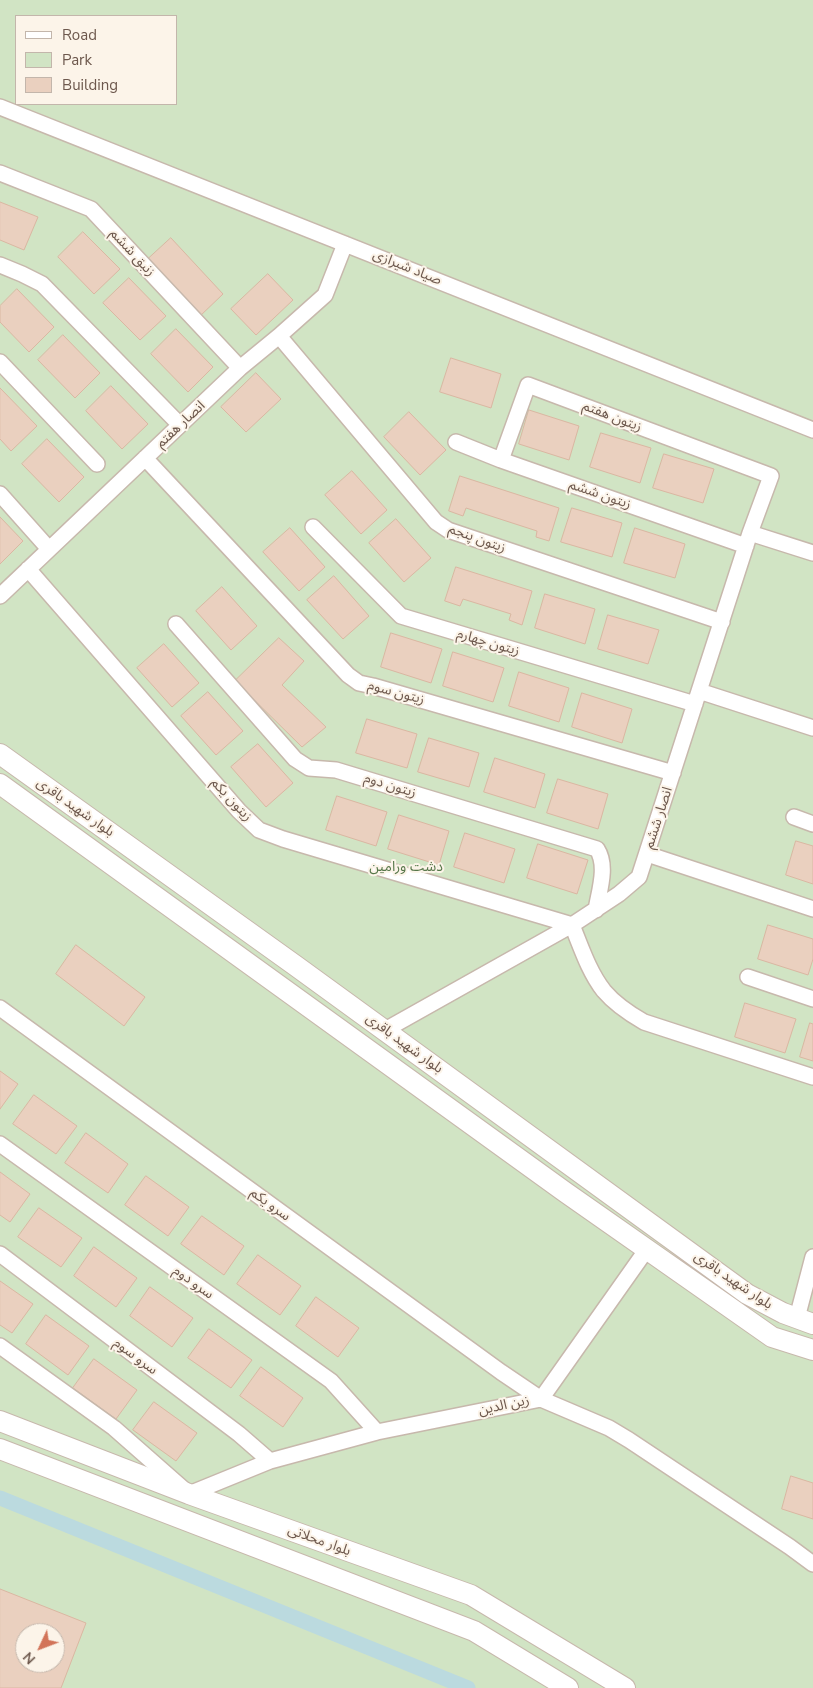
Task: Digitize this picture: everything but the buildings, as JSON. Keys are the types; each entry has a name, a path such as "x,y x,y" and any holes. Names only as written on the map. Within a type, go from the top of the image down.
{"street":[{"name":"صیاد شیرازی","path":"0,107 813,430"},
{"name":"زنبق ششم","path":"0,173 91,209 240,368"},
{"name":"انصار هفتم","path":"0,596 240,368 280,336 324,295 344,244"},
{"path":"0,265 42,284 180,425"},
{"name":"زیتون پنجم","path":"280,336 436,522 448,530 722,622"},
{"path":"0,362 98,464"},
{"name":"زیتون هفتم","path":"501,460 528,385 771,476"},
{"name":"زیتون ششم","path":"456,442 501,460 748,539 813,553"},
{"name":"زیتون سوم","path":"145,458 348,675 360,683 673,774"},
{"name":"انصار ششم","path":"385,1030 572,925 619,894 639,877 748,539 771,476"},
{"path":"0,494 49,549"},
{"name":"زیتون چهارم","path":"313,527 401,616 813,728"},
{"name":"زیتون یکم","path":"28,569 239,811 259,830 283,839 572,925"},
{"name":"زیتون دوم","path":"176,624 296,759 310,768 336,770 597,849 602,856 603,864 596,910"},
{"name":"بلوار شهید باقری","path":"0,754 385,1030 747,1294 782,1313 805,1321"},
{"name":"بلوار شهید باقری","path":"0,784 368,1050 772,1337 813,1350"},
{"path":"794,817 813,824"},
{"path":"647,854 813,909"},
{"path":"572,925 588,965 605,992 626,1012 644,1022 813,1078"},
{"path":"748,977 813,999"},
{"name":"سرو یکم","path":"0,1008 501,1372 541,1399"},
{"path":"368,1050 385,1030"},
{"name":"سرو دوم","path":"0,1144 331,1381 377,1432"},
{"path":"541,1399 647,1249"},
{"name":"سرو سوم","path":"0,1254 238,1434 270,1461"},
{"path":"805,1321 813,1258"},
{"path":"0,1346 114,1428 189,1494 182,1519"},
{"name":"زین الدین","path":"189,1494 270,1461 377,1432 541,1399 609,1428 629,1440 813,1564"},
{"name":"بلوار محلاتی","path":"0,1421 189,1494 471,1595 625,1688"},
{"name":"بلوار محلاتی","path":"0,1449 474,1631 568,1688"},
{"path":"790,1547 813,1549"}],"green space":[{"name":"دشت ورامین","path":"0,0 813,0 813,1688 0,1688"}],"waterway":[{"path":"0,1498 468,1688"}]}
